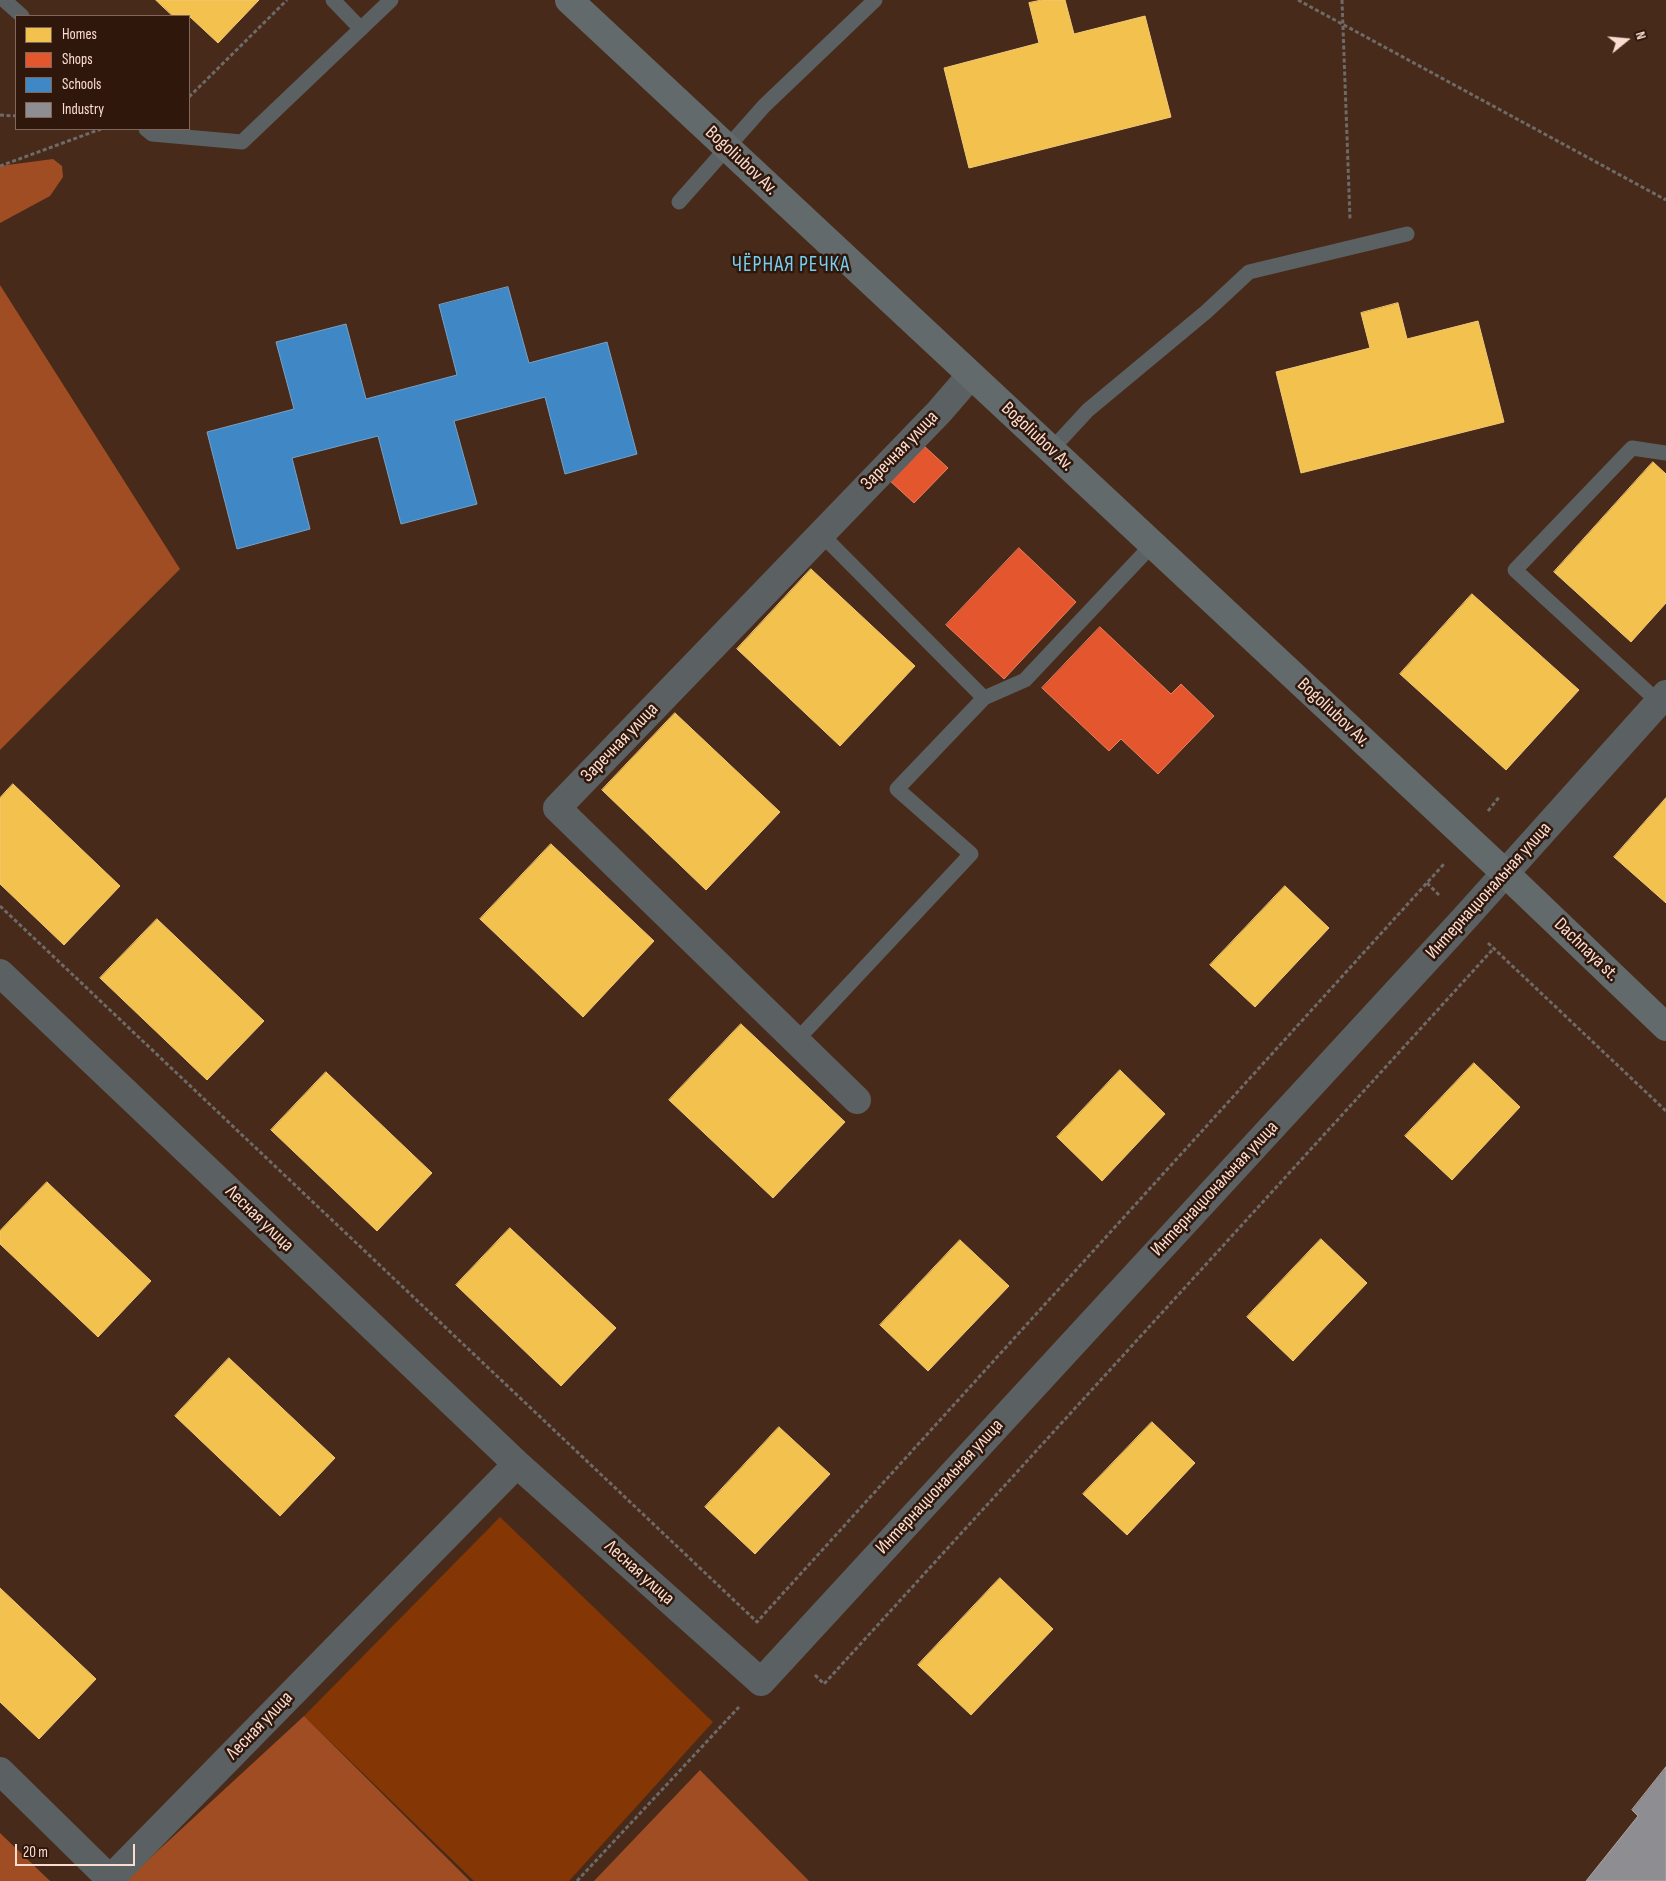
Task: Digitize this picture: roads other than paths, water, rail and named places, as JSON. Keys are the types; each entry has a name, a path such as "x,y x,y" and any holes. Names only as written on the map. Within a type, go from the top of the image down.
{"main road":[{"name":"Bogoliubov Av.","path":"569,0 1505,873"},
{"name":"Dachnaya st.","path":"1505,873 1666,1027"}],"street":[{"name":"Заречная улица","path":"857,1100 557,808 939,412 970,375"},
{"name":"Интернациональная улица","path":"761,1682 1663,702"},
{"name":"Лесная улица","path":"0,973 517,1464 761,1682"},
{"name":"Лесная улица","path":"0,1771 110,1879 517,1464"}],"lane":[{"path":"4,0 21,15"},
{"path":"333,0 361,29"},
{"path":"147,130 152,134 242,142 391,0"},
{"path":"679,202 728,149 764,106 875,0"},
{"path":"1051,450 1088,410 1206,312 1249,272 1407,234"},
{"path":"1663,702 1515,570 1632,448 1666,453"},
{"path":"821,534 984,698"},
{"path":"796,1041 971,854 897,790 984,698 1025,680 1152,545"}],"district":[{"name":"ЧЁРНАЯ РЕЧКА","path":"791,266"}]}
